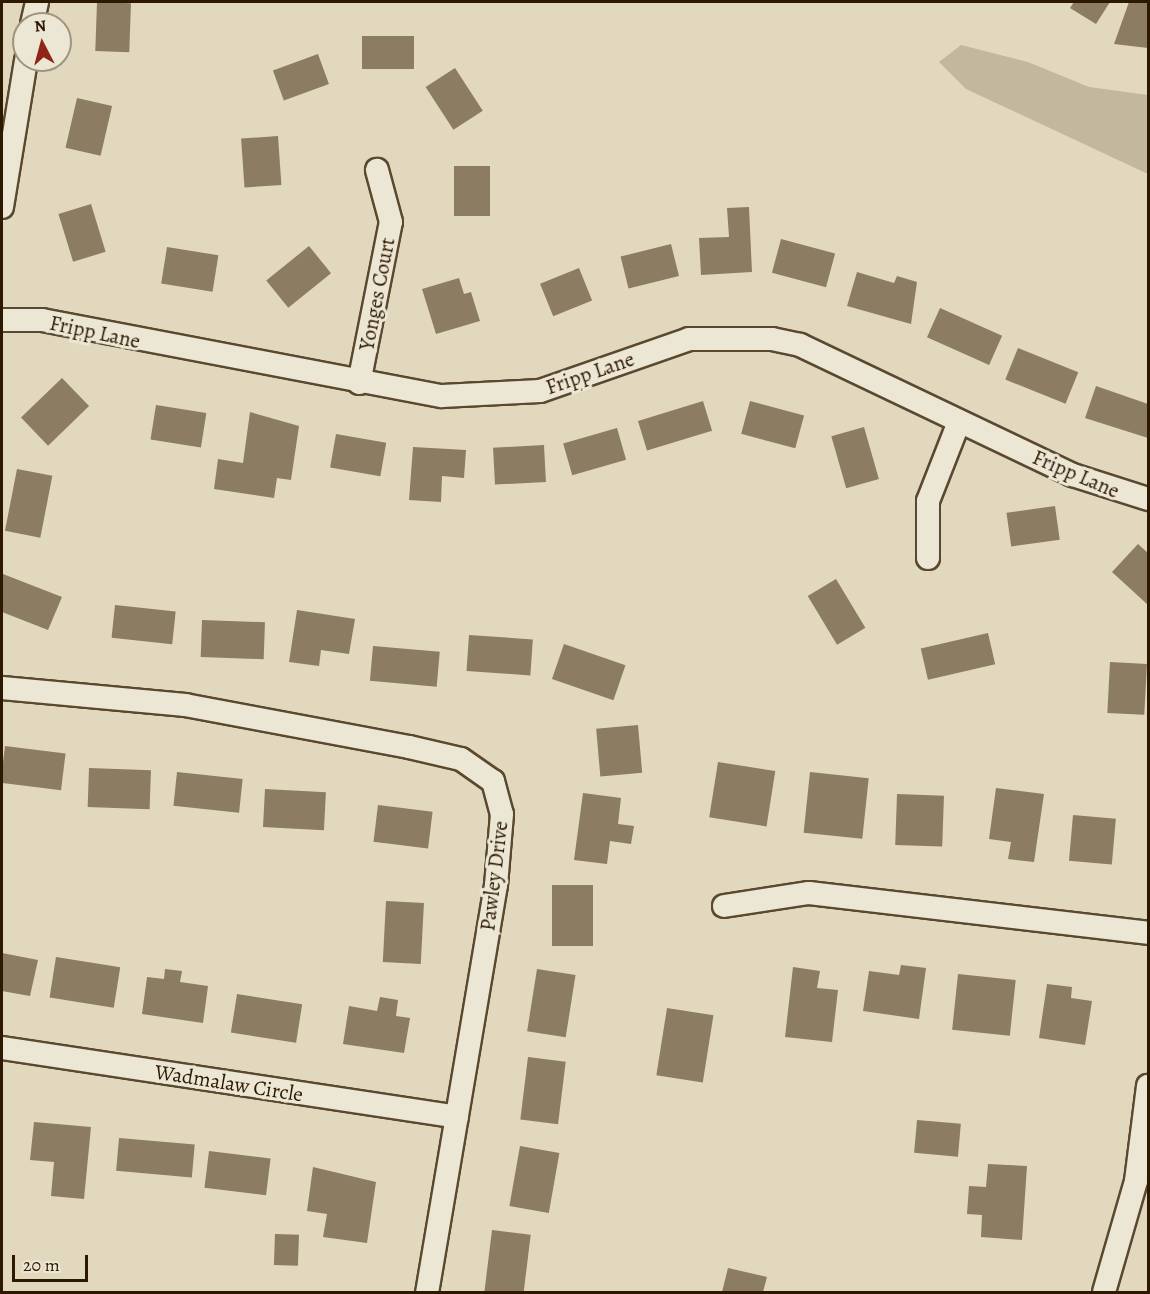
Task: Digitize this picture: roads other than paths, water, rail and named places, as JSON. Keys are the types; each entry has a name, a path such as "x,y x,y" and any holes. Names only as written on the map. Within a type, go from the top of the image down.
{"street":[{"path":"2,207 24,72"},
{"name":"Yonges Court","path":"359,383 392,222 377,170"},
{"name":"Fripp Lane","path":"2,320 42,320 359,383 491,398 540,391 689,339 744,335 800,345 1102,488 1149,500"},
{"path":"928,558 928,501 959,422"},
{"name":"Pawley Drive","path":"2,688 185,705 409,747 481,769 500,796 502,836 427,1293"},
{"path":"724,906 809,893 1149,933"},
{"name":"Wadmalaw Circle","path":"2,1048 457,1117"},
{"path":"1104,1293 1136,1181 1149,1086"}]}
